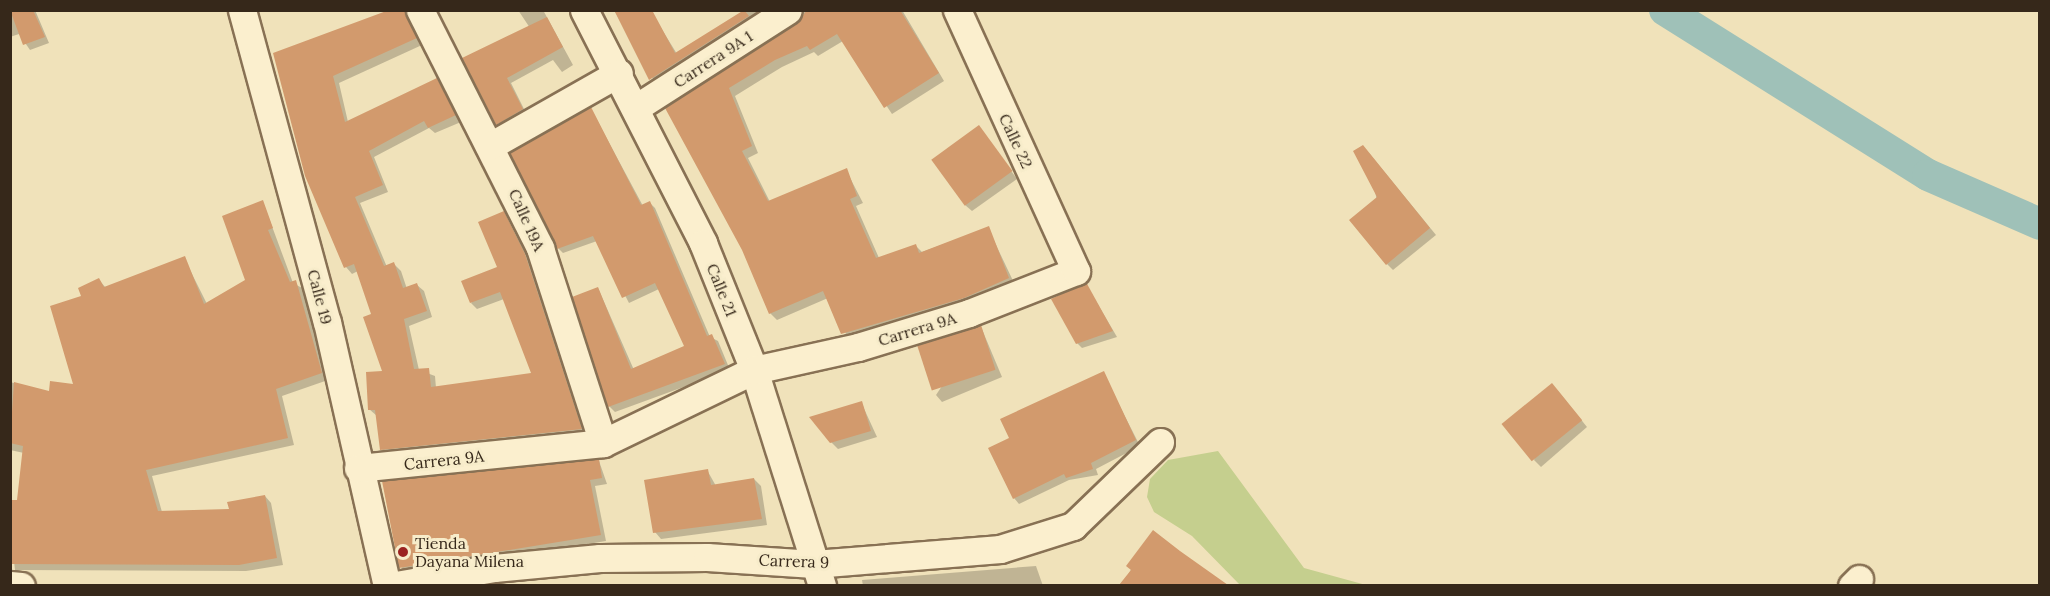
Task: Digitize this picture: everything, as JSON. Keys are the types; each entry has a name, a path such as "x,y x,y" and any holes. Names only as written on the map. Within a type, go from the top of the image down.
{"street":[{"name":"Calle 19","path":"242,10 327,322 358,468 389,585"},
{"name":"Calle 19A","path":"420,10 540,248 603,443"},
{"name":"Calle 21","path":"584,10 638,107 703,243 754,370 818,575"},
{"name":"Carrera 9A 1","path":"638,107 788,10"},
{"name":"Calle 22","path":"957,10 1076,271"},
{"path":"490,146 619,73"},
{"name":"Carrera 9A","path":"358,468 603,443 754,370 924,327 1076,271"},
{"name":"Carrera 9","path":"389,585 494,568 600,558 818,575 1000,549 1049,537 1099,506 1160,442"},
{"path":"10,585 21,585"}],"green space":[{"path":"1218,451 1304,568 1366,585 1240,585 1192,536 1154,512 1147,497 1150,479 1168,460"}],"building":[{"path":"10,10 33,10 45,37 23,45"},
{"path":"389,10 404,10 417,38 333,76 345,122 437,78 456,115 428,128 424,121 369,151 383,185 355,197 384,266 394,262 403,288 417,283 427,311 404,319 414,369 429,368 431,387 531,373 500,292 470,303 461,281 497,267 478,222 504,211 525,254 582,429 380,450 375,410 368,410 366,372 382,371 363,317 371,314 354,264 344,268 305,176 273,53"},
{"path":"614,10 652,10 675,53 744,10 749,16 649,80"},
{"path":"807,10 900,10 939,73 884,108 837,34 810,50 807,46 775,60 729,88 752,146 742,151 768,201 847,168 857,196 850,199 876,258 916,244 919,253 989,226 1009,278 964,298 841,334 823,291 769,314 742,250 665,108 797,23"},
{"path":"547,17 563,47 507,78 523,109 496,125 462,58"},
{"path":"591,107 641,205 650,201 707,336 712,334 725,364 608,407 572,297 598,287 631,369 684,346 655,283 622,298 593,236 557,249 510,153"},
{"path":"979,125 1013,171 965,206 931,160"},
{"path":"1363,145 1430,228 1386,265 1349,220 1377,197 1353,151"},
{"path":"263,200 273,228 268,230 290,282 296,280 322,373 276,389 288,438 146,470 158,511 229,509 227,502 265,495 277,558 239,565 10,564 10,500 17,500 23,446 10,443 14,382 49,391 50,381 73,384 50,306 81,296 78,288 99,278 104,287 185,256 204,304 245,280 222,216"},
{"path":"1086,282 1113,331 1076,344 1051,299"},
{"path":"981,325 996,370 932,390 917,346"},
{"path":"1104,371 1136,440 1091,463 1093,469 1066,478 1064,474 1013,499 988,448 1009,438 1000,419"},
{"path":"1552,383 1582,420 1532,461 1501,424"},
{"path":"862,401 871,431 830,443 809,417"},
{"path":"599,459 602,478 590,480 601,535 399,568 382,481"},
{"path":"708,469 711,485 754,478 762,519 653,533 644,480"},
{"path":"1153,530 1228,585 1119,585 1131,570 1126,566"}],"waterway":[{"path":"1665,10 1928,175 2040,224"}],"place":[{"name":"Tienda Dayana Milena","path":"403,552"}]}
